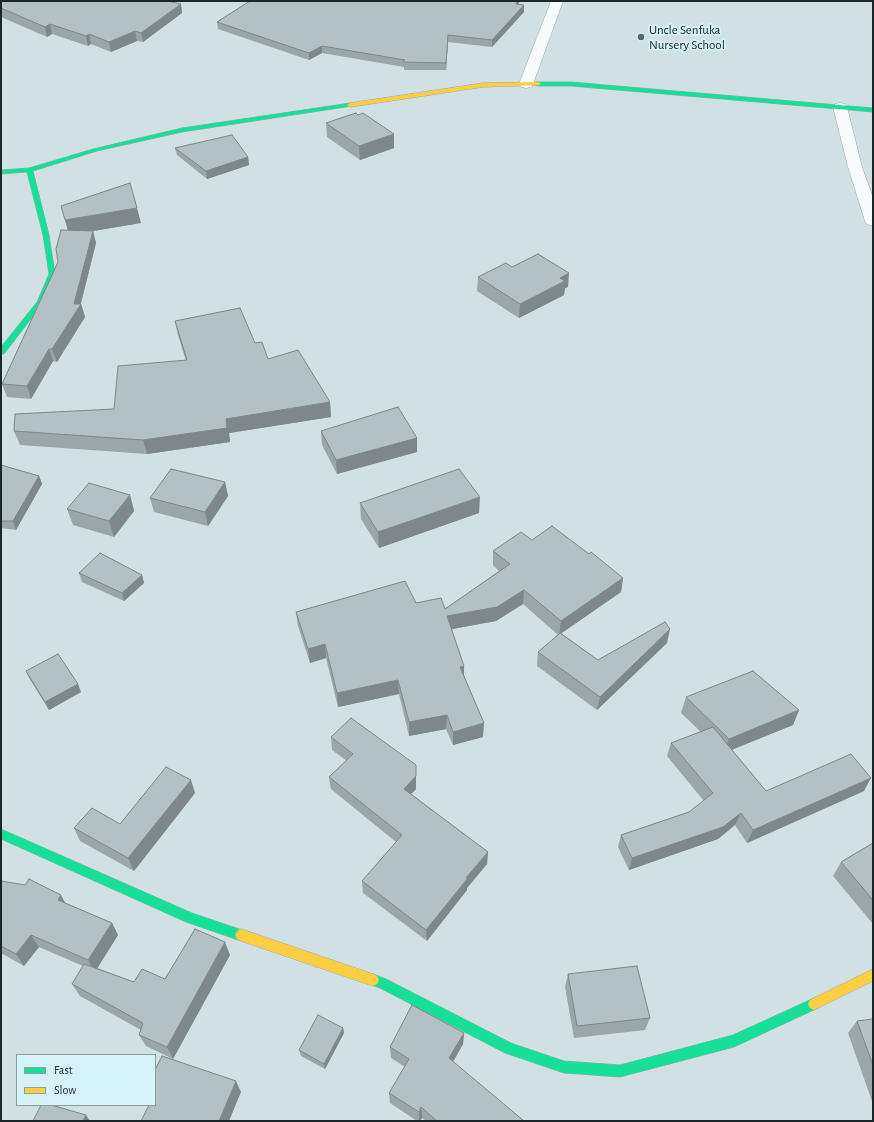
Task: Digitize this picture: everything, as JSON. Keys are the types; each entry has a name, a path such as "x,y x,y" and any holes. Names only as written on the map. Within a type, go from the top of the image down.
{"street":[{"path":"526,84 557,1"},
{"path":"1,172 30,170 95,150 182,130 483,85 571,84 873,110"},
{"path":"840,107 855,167 873,221"},
{"path":"1,352 40,302 52,274 46,235 30,170"},
{"path":"1,834 190,918 382,983 510,1049 564,1067 620,1071 734,1041 873,975"}],"building":[{"path":"1,1 167,1 181,4 141,33 135,31 109,42 89,34 86,36 50,24 45,27 1,8"},
{"path":"250,1 517,1 516,4 524,5 492,40 448,35 446,63 403,62 405,60 322,46 309,53 217,22"},
{"path":"356,113 358,115 363,113 394,134 359,146 326,123"},
{"path":"232,135 248,157 206,171 175,148"},
{"path":"130,183 137,208 65,220 61,206"},
{"path":"61,230 93,231 74,304 81,304 52,349 49,349 27,386 2,384 58,262 56,249"},
{"path":"538,254 569,273 560,278 565,281 520,304 478,277 506,263 512,267"},
{"path":"240,308 255,343 262,342 268,359 298,350 330,402 226,419 227,428 143,440 14,431 15,414 114,409 118,366 187,360 175,321"},
{"path":"398,407 417,438 336,460 321,431"},
{"path":"1,465 39,476 13,521 1,521"},
{"path":"171,469 225,482 205,512 150,498"},
{"path":"459,469 480,497 378,532 360,503"},
{"path":"89,483 130,495 109,521 67,509"},
{"path":"552,526 589,554 591,552 623,578 561,621 524,590 497,607 447,616 464,666 460,667 484,723 453,732 447,715 409,722 398,680 337,693 325,644 308,649 296,612 405,581 416,603 441,598 445,609 510,564 493,551 521,532 532,540"},
{"path":"100,553 142,575 122,593 79,573"},
{"path":"665,622 670,629 600,697 538,652 560,633 598,660"},
{"path":"58,654 78,684 45,702 26,671"},
{"path":"753,671 799,710 729,739 686,697"},
{"path":"351,718 416,765 416,776 404,789 488,852 426,930 362,881 402,835 329,777 353,754 331,737"},
{"path":"713,727 766,791 851,754 871,778 753,830 741,813 723,827 632,858 621,835 689,812 713,793 671,743"},
{"path":"166,767 191,780 128,858 74,828 92,808 120,824"},
{"path":"873,843 873,900 841,862"},
{"path":"29,879 61,895 58,900 112,923 88,960 31,935 16,954 1,946 1,881 25,885"},
{"path":"195,929 225,942 167,1047 139,1035 143,1023 72,984 84,964 134,982 142,969 165,979"},
{"path":"637,966 650,1018 577,1026 568,974"},
{"path":"412,1005 464,1033 449,1058 524,1121 437,1121 421,1107 419,1112 389,1093 409,1059 390,1047"},
{"path":"318,1015 343,1028 324,1064 299,1050"},
{"path":"873,1019 873,1065 857,1021"},
{"path":"162,1056 236,1081 219,1121 141,1121 148,1106 156,1106 156,1068"},
{"path":"40,1106 54,1106 86,1115 83,1121 33,1121"}],"traffic: fast":[{"path":"538,84 571,84 873,110"},
{"path":"1,172 30,170 95,150 182,130 350,105"},
{"path":"1,352 40,302 52,274 46,235 30,170"},
{"path":"1,834 190,918 241,935"},
{"path":"373,980 382,983 509,1049 564,1067 620,1071 734,1041 814,1004"}],"traffic: slow":[{"path":"350,105 483,85 538,84"},
{"path":"241,935 373,980"},
{"path":"814,1004 873,975"}],"place":[{"name":"Uncle Senfuka Nursery School","path":"641,37"}]}
